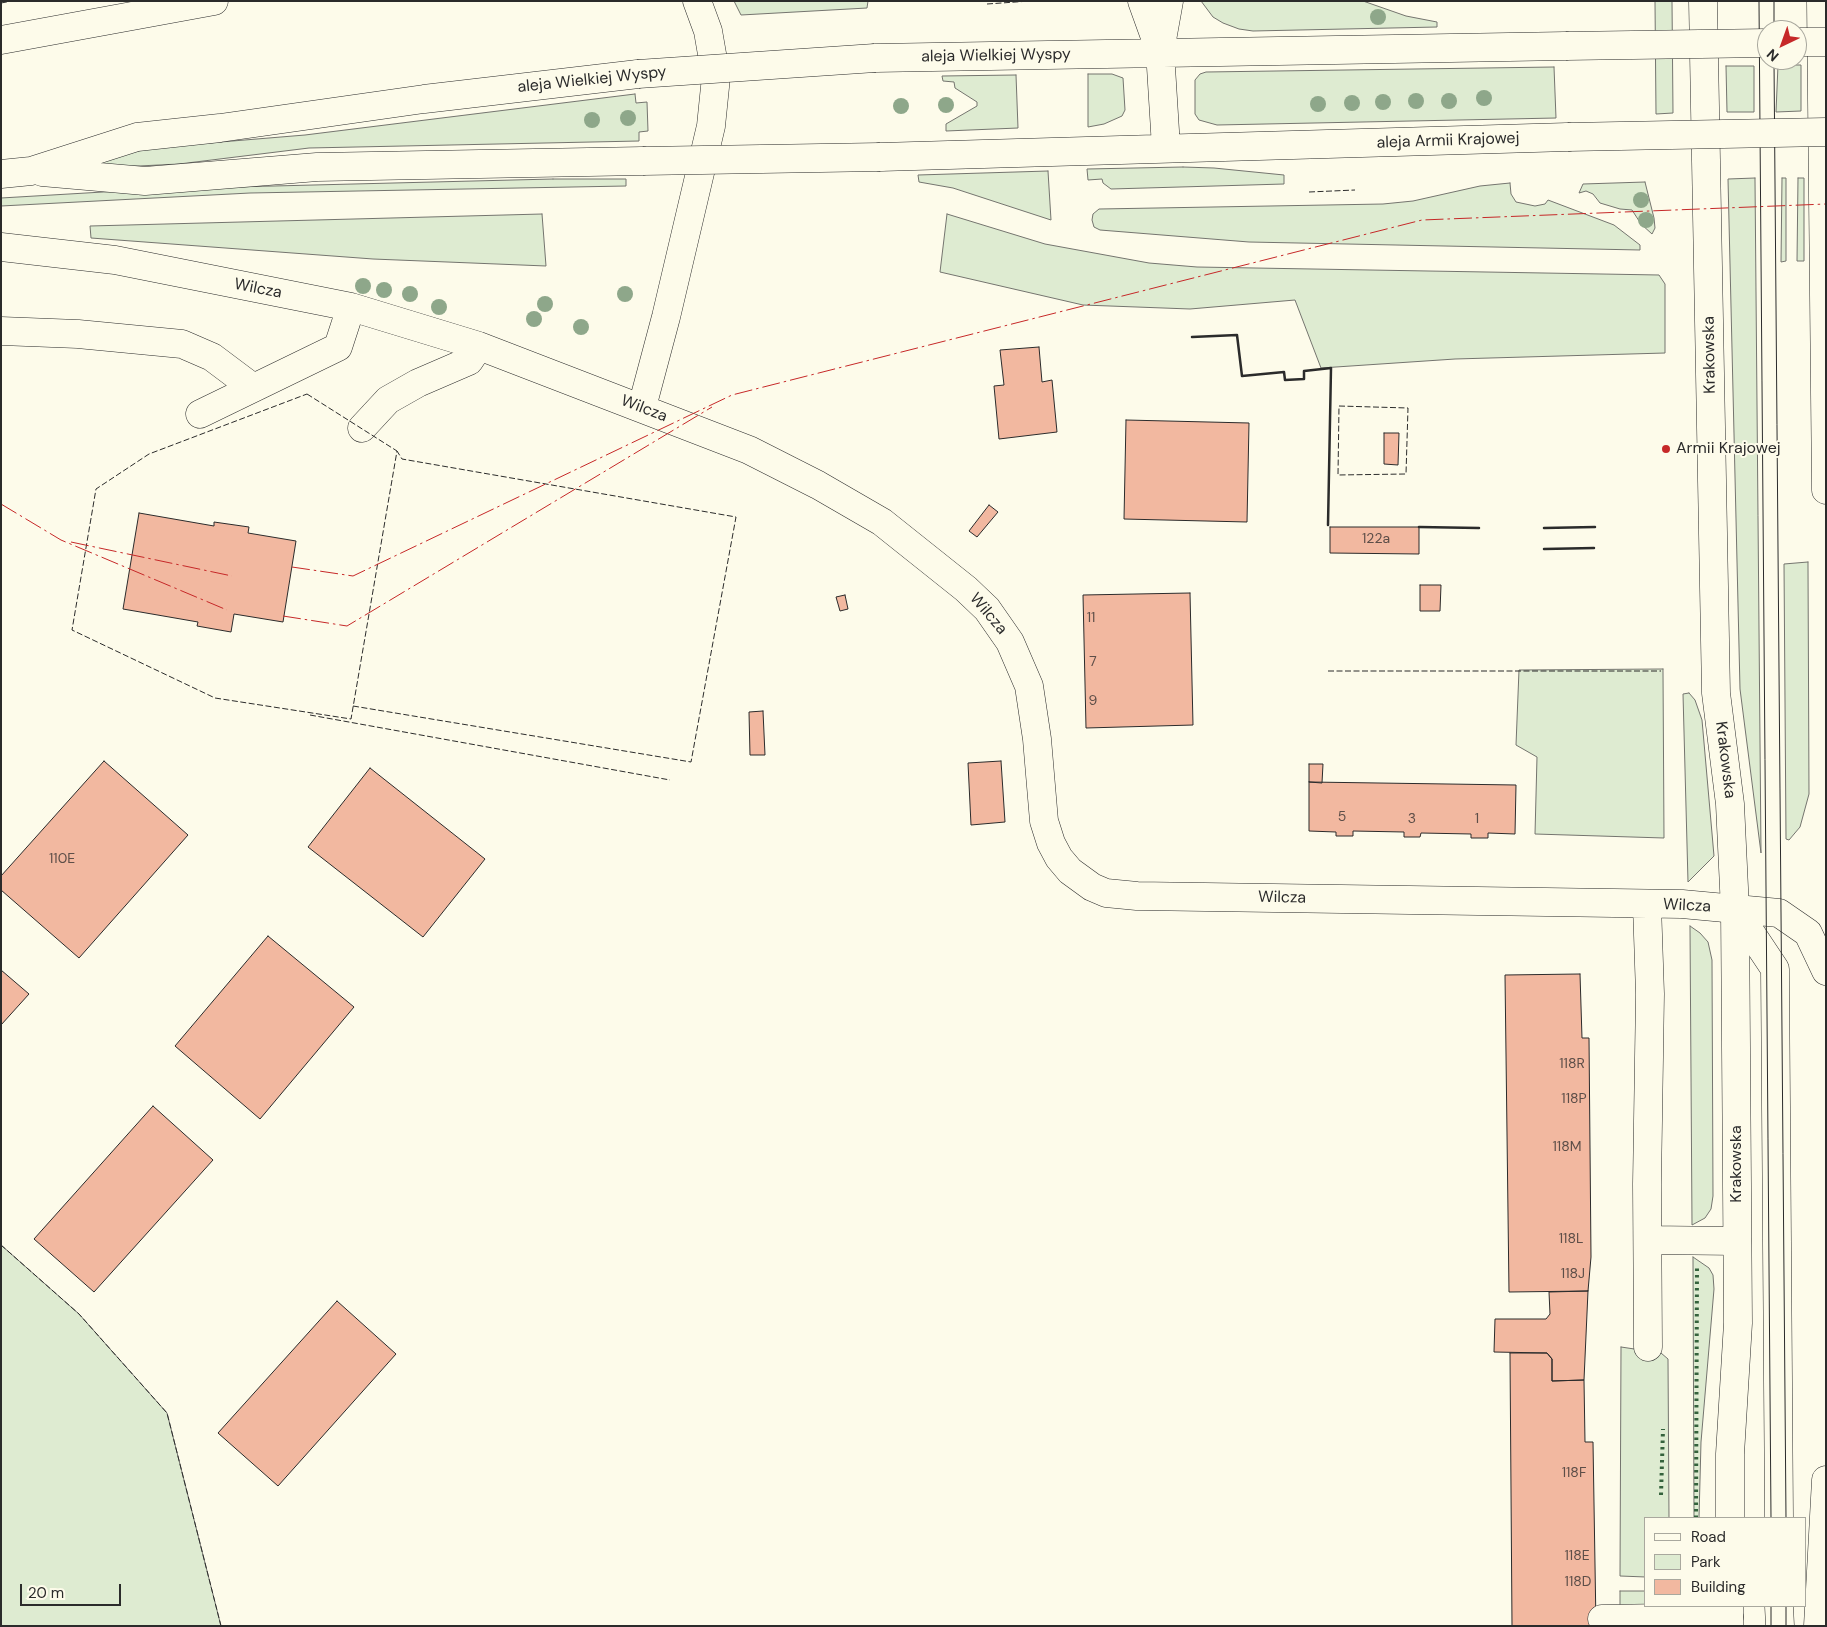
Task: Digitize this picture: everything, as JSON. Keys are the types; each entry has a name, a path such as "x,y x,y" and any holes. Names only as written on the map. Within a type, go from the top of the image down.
{"main road":[{"path":"1,40 214,1"},
{"path":"642,408 711,126 716,77 708,31 697,1"},
{"path":"1142,1 1160,51"},
{"path":"1166,148 1160,51 1169,1"},
{"name":"Krakowska","path":"1703,1 1716,693 1730,804 1735,909 1738,1323 1730,1454 1730,1517"},
{"path":"1821,1 1826,490"},
{"path":"1807,42 1826,42"},
{"path":"1160,51 1757,43"},
{"name":"aleja Wielkiej Wyspy","path":"1,174 31,170 137,137 228,127 434,97 638,74 875,58 1160,51"},
{"name":"aleja Armii Krajowej","path":"1166,148 1826,132"},
{"name":"aleja Wielkiej Wyspy","path":"31,170 145,181 317,167 880,156 1166,148"},
{"name":"Wilcza","path":"1,247 115,260 351,307 479,346 642,408 749,450 826,489 882,522 930,559 986,609 1010,642 1029,686 1037,739 1044,821 1051,844 1064,865 1092,887 1106,893 1137,896 1647,905 1682,904 1779,913 1787,916 1808,933 1826,971"},
{"path":"200,414 338,347 351,307"},
{"path":"1,331 78,334 182,344 212,357 252,388"},
{"path":"362,428 388,400 418,383 469,361 479,346"},
{"path":"1647,905 1650,994 1648,1347"},
{"path":"1735,909 1775,969 1779,1517"},
{"path":"1648,1240 1737,1241"},
{"path":"1820,1625 1826,1480"},
{"path":"1780,1607 1780,1626"},
{"path":"1602,1619 1729,1616"}],"green space":[{"path":"734,1 868,1 867,8 741,15"},
{"path":"1201,1 1363,1 1406,16 1437,22 1437,27 1253,31 1239,29 1223,23 1213,17"},
{"path":"1655,1 1672,1 1673,113 1656,114"},
{"path":"1726,66 1754,66 1754,112 1727,112"},
{"path":"1554,67 1556,118 1217,125 1199,120 1195,114 1195,80 1200,74 1206,72"},
{"path":"1778,70 1801,70 1801,111 1776,112"},
{"path":"1088,74 1112,74 1123,78 1125,110 1122,116 1104,124 1088,127"},
{"path":"1016,75 1018,128 946,131 946,124 977,106 977,102 955,88 954,82 943,81 942,76"},
{"path":"635,94 636,103 647,102 648,131 639,132 639,141 309,148 179,164 98,168 94,159 160,147 305,135"},
{"path":"1183,167 1284,175 1284,184 1111,189 1103,183 1102,179 1088,180 1087,169"},
{"path":"1048,171 1051,220 953,188 919,182 918,175"},
{"path":"1755,178 1761,853 1740,689 1728,179"},
{"path":"1782,178 1786,178 1786,261 1781,262"},
{"path":"1798,178 1804,178 1804,261 1797,261"},
{"path":"553,179 626,179 626,186 250,193 1,206 1,198 154,189"},
{"path":"1645,182 1654,218 1655,228 1652,234 1641,224 1632,210 1620,209 1600,203 1593,194 1586,191 1579,193 1583,184"},
{"path":"1510,183 1511,194 1516,202 1535,206 1545,204 1548,200 1614,225 1640,245 1640,250 1249,242 1100,230 1094,227 1092,220 1093,214 1099,209 1383,204 1413,201 1480,186"},
{"path":"542,214 546,266 373,259 91,238 90,226"},
{"path":"947,214 1045,244 1149,263 1197,267 1659,275 1665,284 1665,353 1455,359 1321,368 1295,300 1190,309 1083,305 940,272"},
{"path":"1808,562 1809,794 1800,827 1789,840 1786,839 1784,564"},
{"path":"1663,669 1664,838 1535,834 1537,757 1516,745 1519,670"},
{"path":"1689,693 1695,700 1702,720 1714,856 1688,882 1683,694"},
{"path":"1690,926 1708,942 1712,960 1713,1196 1711,1209 1705,1218 1692,1225"},
{"path":"1,1245 79,1314 167,1413 221,1626 1,1626"},
{"path":"1693,1257 1709,1268 1713,1275 1714,1289 1701,1442 1699,1517 1694,1517"},
{"path":"1621,1347 1661,1353 1668,1359 1669,1517 1644,1517 1644,1577 1620,1576"},
{"path":"1620,1591 1644,1591 1644,1605 1620,1607"}],"building":[{"path":"1039,347 1042,382 1052,380 1057,432 999,439 994,386 1004,385 1000,350"},
{"path":"1126,420 1249,423 1247,522 1124,519"},
{"path":"1384,433 1399,433 1398,465 1384,464"},
{"path":"989,505 998,512 977,537 969,531"},
{"path":"139,513 214,526 214,522 249,527 248,533 296,541 283,622 234,614 231,632 197,626 198,622 123,609"},
{"path":"1330,527 1419,527 1419,554 1330,553"},
{"path":"1420,585 1441,585 1440,611 1420,611"},
{"path":"1190,593 1193,725 1086,728 1083,595"},
{"path":"845,595 848,609 840,611 836,597"},
{"path":"763,711 765,755 750,755 749,712"},
{"path":"104,761 188,835 79,958 1,890 1,876"},
{"path":"1001,761 1005,822 971,825 968,763"},
{"path":"1309,764 1323,764 1322,783 1309,782"},
{"path":"370,768 485,859 423,937 308,847"},
{"path":"1309,782 1516,785 1515,834 1488,833 1488,838 1471,838 1471,834 1421,833 1420,837 1404,837 1404,832 1353,831 1353,836 1336,836 1336,832 1309,831"},
{"path":"268,936 354,1007 260,1119 175,1046"},
{"path":"1,970 29,994 1,1025"},
{"path":"1580,974 1582,1038 1589,1038 1591,1257 1588,1291 1509,1292 1505,975"},
{"path":"153,1106 213,1160 94,1292 34,1239"},
{"path":"1588,1291 1584,1380 1552,1381 1552,1359 1547,1353 1494,1352 1495,1319 1546,1319 1550,1314 1549,1292"},
{"path":"337,1301 396,1354 278,1486 218,1433"},
{"path":"1510,1353 1547,1353 1552,1359 1552,1381 1584,1380 1585,1442 1593,1442 1596,1626 1512,1626"}],"tram line":[{"path":"1759,1 1771,1517"},
{"path":"1774,1 1774,20"},
{"path":"1774,70 1786,1517"},
{"path":"1771,1607 1771,1626"},
{"path":"1786,1607 1786,1626"}],"hedge":[{"path":"1696,1517 1697,1266"},
{"path":"1661,1495 1663,1429"}],"fence":[{"path":"1,3 12,1"},
{"path":"987,4 1030,1"},
{"path":"1309,192 1355,190"},
{"path":"307,394 397,451 351,719 215,698 72,630 96,489 149,454 307,394"},
{"path":"1339,406 1408,408 1406,474 1338,475 1339,406"},
{"path":"353,706 691,762 736,517 402,459 397,451"},
{"path":"1328,671 1661,671"},
{"path":"310,715 670,780"},
{"path":"1,1245 79,1314 167,1413 221,1626"}],"wall":[{"path":"1192,337 1237,335 1242,376 1284,372 1285,380 1304,379 1304,371 1331,368 1328,525"},
{"path":"1419,527 1479,528"},
{"path":"1544,528 1595,527"},
{"path":"1544,549 1594,548"}],"power":[{"path":"292,567 353,576 732,395 1422,220 1826,204"},
{"path":"283,616 347,626 712,407"},
{"path":"1,504 61,540 227,610"},
{"path":"71,542 232,576"}],"place":[{"name":"Armii Krajowej","path":"1666,449"}]}
